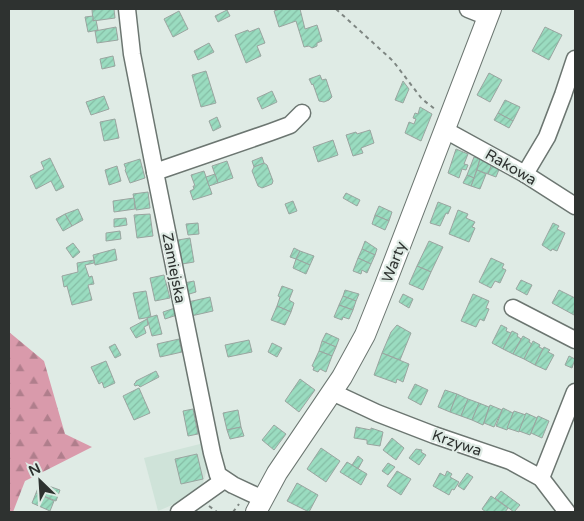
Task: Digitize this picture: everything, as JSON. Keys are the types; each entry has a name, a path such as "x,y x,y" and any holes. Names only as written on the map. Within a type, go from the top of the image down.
{"main road":[{"name":"Warty","path":"260,506 282,465 332,392 357,350 372,319 489,13"}],"street":[{"name":"Zamiejska","path":"127,9 132,54 212,453 218,475 224,480"},
{"path":"468,9 489,13"},
{"path":"525,174 547,137 575,58"},
{"path":"155,172 290,125 302,113"},
{"name":"Rakowa","path":"445,130 525,174 575,206"},
{"path":"513,308 575,340"},
{"name":"Krzywa","path":"332,392 377,414 510,461 541,478 567,512"},
{"path":"541,478 575,392"},
{"path":"179,512 224,480 260,506"}],"path":[{"path":"336,9 393,61 422,99 435,109 445,130"},
{"path":"223,512 234,512"}],"shaded area":[{"path":"204,443 208,466 203,483 184,500 158,511 144,458"}],"green space":[{"path":"9,332 44,361 65,434 92,447 25,481 13,512 9,512"}],"building":[{"path":"114,9 115,18 93,21 92,10"},
{"path":"280,9 300,9 305,29 317,25 322,41 312,48 309,46 304,47 296,21 279,27 274,11"},
{"path":"227,10 230,16 218,22 215,16"},
{"path":"179,11 188,29 173,37 164,19"},
{"path":"93,16 93,21 96,20 98,30 88,32 85,17"},
{"path":"116,27 118,40 97,43 95,31"},
{"path":"545,27 562,35 549,60 532,51"},
{"path":"259,28 265,43 257,46 261,56 246,63 235,35"},
{"path":"209,43 214,52 198,60 194,51"},
{"path":"113,56 115,66 102,69 100,59"},
{"path":"206,71 216,103 201,107 192,75"},
{"path":"489,73 502,80 490,102 477,95"},
{"path":"320,75 322,80 326,79 332,97 324,102 319,101 313,84 309,79"},
{"path":"403,81 409,89 403,103 395,100"},
{"path":"272,91 277,102 262,109 257,98"},
{"path":"104,96 109,109 91,115 86,102"},
{"path":"505,100 520,107 513,121 498,113"},
{"path":"420,107 432,114 421,141 405,133 409,122 414,124 416,119 413,118 415,113 418,114"},
{"path":"498,113 513,121 509,128 494,120"},
{"path":"217,117 221,127 213,131 209,121"},
{"path":"115,119 119,138 104,141 100,122"},
{"path":"370,130 374,143 361,148 363,153 353,156 346,135"},
{"path":"333,140 338,155 318,162 313,147"},
{"path":"456,149 468,154 464,164 468,165 466,170 462,169 459,178 448,173"},
{"path":"262,157 264,163 254,167 252,161"},
{"path":"474,157 480,159 474,178 467,175"},
{"path":"50,158 64,187 56,191 51,181 36,189 30,176 44,169 41,162"},
{"path":"140,159 145,178 130,183 124,164"},
{"path":"480,159 492,164 488,174 477,170"},
{"path":"227,161 233,178 218,183 212,166"},
{"path":"264,163 267,165 273,181 272,184 262,188 258,186 252,171 254,167"},
{"path":"492,164 500,167 496,177 488,174"},
{"path":"117,166 121,181 109,185 105,170"},
{"path":"477,170 486,174 480,189 471,186"},
{"path":"204,171 212,194 193,200 190,191 195,186 191,175"},
{"path":"215,174 218,183 209,186 206,177"},
{"path":"467,175 474,178 471,186 463,183"},
{"path":"148,192 150,208 136,210 133,194"},
{"path":"346,193 360,200 357,206 343,198"},
{"path":"134,198 135,209 114,212 113,201"},
{"path":"293,201 297,211 289,214 285,204"},
{"path":"438,202 451,207 440,226 430,223"},
{"path":"379,206 392,212 389,221 375,215"},
{"path":"78,209 83,220 72,226 65,214"},
{"path":"458,210 468,214 466,218 475,222 472,227 475,228 469,242 449,234"},
{"path":"65,214 72,226 63,231 56,219"},
{"path":"150,214 153,236 137,238 134,215"},
{"path":"375,215 389,221 385,230 372,224"},
{"path":"126,218 127,225 114,227 114,219"},
{"path":"198,223 199,234 188,235 186,224"},
{"path":"553,223 559,226 557,229 565,233 557,251 552,249 551,251 542,245"},
{"path":"120,231 121,239 106,241 106,233"},
{"path":"190,238 194,262 182,264 178,240"},
{"path":"365,241 377,249 375,255 362,249"},
{"path":"429,241 443,247 431,272 417,266"},
{"path":"73,243 80,252 73,258 66,248"},
{"path":"294,248 300,251 296,259 290,257"},
{"path":"115,249 117,260 95,265 93,255"},
{"path":"362,249 375,255 371,264 358,258"},
{"path":"300,251 314,256 310,265 296,259"},
{"path":"358,258 371,264 367,273 362,270 361,274 353,271"},
{"path":"491,258 504,264 502,268 506,270 500,283 495,281 491,288 479,282"},
{"path":"296,259 310,265 306,274 293,268"},
{"path":"94,260 94,263 85,265 89,277 92,276 94,284 88,285 92,300 72,305 67,286 64,287 62,276 78,272 77,263"},
{"path":"417,266 431,272 423,290 409,284"},
{"path":"164,275 170,298 155,301 150,278"},
{"path":"521,280 532,285 527,295 516,289"},
{"path":"194,281 196,292 186,295 184,283"},
{"path":"282,286 293,290 289,300 294,303 291,312 277,306"},
{"path":"345,290 359,294 356,301 343,296"},
{"path":"559,290 575,298 574,315 552,303"},
{"path":"146,291 151,317 139,319 133,293"},
{"path":"403,294 413,299 409,308 399,302"},
{"path":"473,294 489,301 486,308 489,309 484,321 480,319 476,327 461,321"},
{"path":"343,296 356,301 353,310 339,305"},
{"path":"210,297 213,311 191,316 188,302"},
{"path":"339,305 353,310 349,319 343,317 342,320 334,317"},
{"path":"277,306 291,312 285,325 271,320"},
{"path":"175,308 177,315 165,319 163,312"},
{"path":"157,315 162,334 152,336 147,318"},
{"path":"147,319 148,325 144,327 146,333 136,338 130,328"},
{"path":"397,325 411,333 400,360 382,353 391,332"},
{"path":"501,325 507,328 506,331 511,333 503,349 492,343"},
{"path":"512,331 518,334 517,336 521,339 513,354 503,349"},
{"path":"326,333 339,339 336,347 322,341"},
{"path":"523,336 530,340 529,342 532,344 524,359 513,354"},
{"path":"179,339 182,352 160,357 157,344"},
{"path":"249,340 252,352 228,357 225,345"},
{"path":"322,341 336,347 332,356 319,351"},
{"path":"533,341 543,349 535,365 524,359"},
{"path":"272,343 282,348 277,357 268,352"},
{"path":"115,344 121,355 115,358 109,347"},
{"path":"544,347 554,355 546,370 535,365"},
{"path":"319,351 332,356 326,372 320,369 318,372 313,370 314,367 312,366"},
{"path":"382,353 409,364 403,382 397,379 396,383 374,375"},
{"path":"569,356 575,359 572,368 565,365"},
{"path":"106,361 115,383 104,388 102,382 99,384 91,367"},
{"path":"156,371 159,377 140,387 138,385 135,386 136,381"},
{"path":"300,379 315,390 299,412 285,401"},
{"path":"415,384 428,390 421,405 408,398"},
{"path":"139,388 150,413 134,420 123,396"},
{"path":"445,390 457,394 450,412 438,407"},
{"path":"457,394 468,399 461,416 450,412"},
{"path":"468,399 479,403 472,420 461,416"},
{"path":"479,403 489,407 483,425 472,420"},
{"path":"490,405 502,410 494,427 484,423"},
{"path":"503,408 513,413 507,430 496,426"},
{"path":"193,409 198,434 188,436 183,411"},
{"path":"238,410 241,427 227,430 223,413"},
{"path":"514,411 526,415 519,432 507,428"},
{"path":"526,413 537,418 530,435 519,431"},
{"path":"538,416 549,421 542,438 531,433"},
{"path":"274,425 286,434 274,450 262,440"},
{"path":"241,427 244,436 230,439 227,430"},
{"path":"356,427 371,430 371,428 383,432 380,446 367,444 367,440 354,438"},
{"path":"392,438 404,448 396,460 383,450"},
{"path":"321,448 340,461 326,482 307,469"},
{"path":"416,449 422,450 421,452 426,455 419,465 409,458"},
{"path":"197,454 203,479 181,484 175,459"},
{"path":"358,456 363,460 358,469 352,465"},
{"path":"347,462 367,474 361,485 340,472"},
{"path":"388,463 395,467 388,475 382,471"},
{"path":"397,471 411,479 401,495 387,486"},
{"path":"447,471 452,474 450,477 459,482 449,495 433,486 440,473 445,476"},
{"path":"467,473 473,477 464,490 458,486"},
{"path":"40,483 60,490 56,501 36,493"},
{"path":"297,483 318,495 309,512 287,501"},
{"path":"501,491 520,505 514,512 495,498"},
{"path":"36,493 54,501 50,511 32,503"},
{"path":"491,496 508,508 505,512 486,512 482,509"}]}
